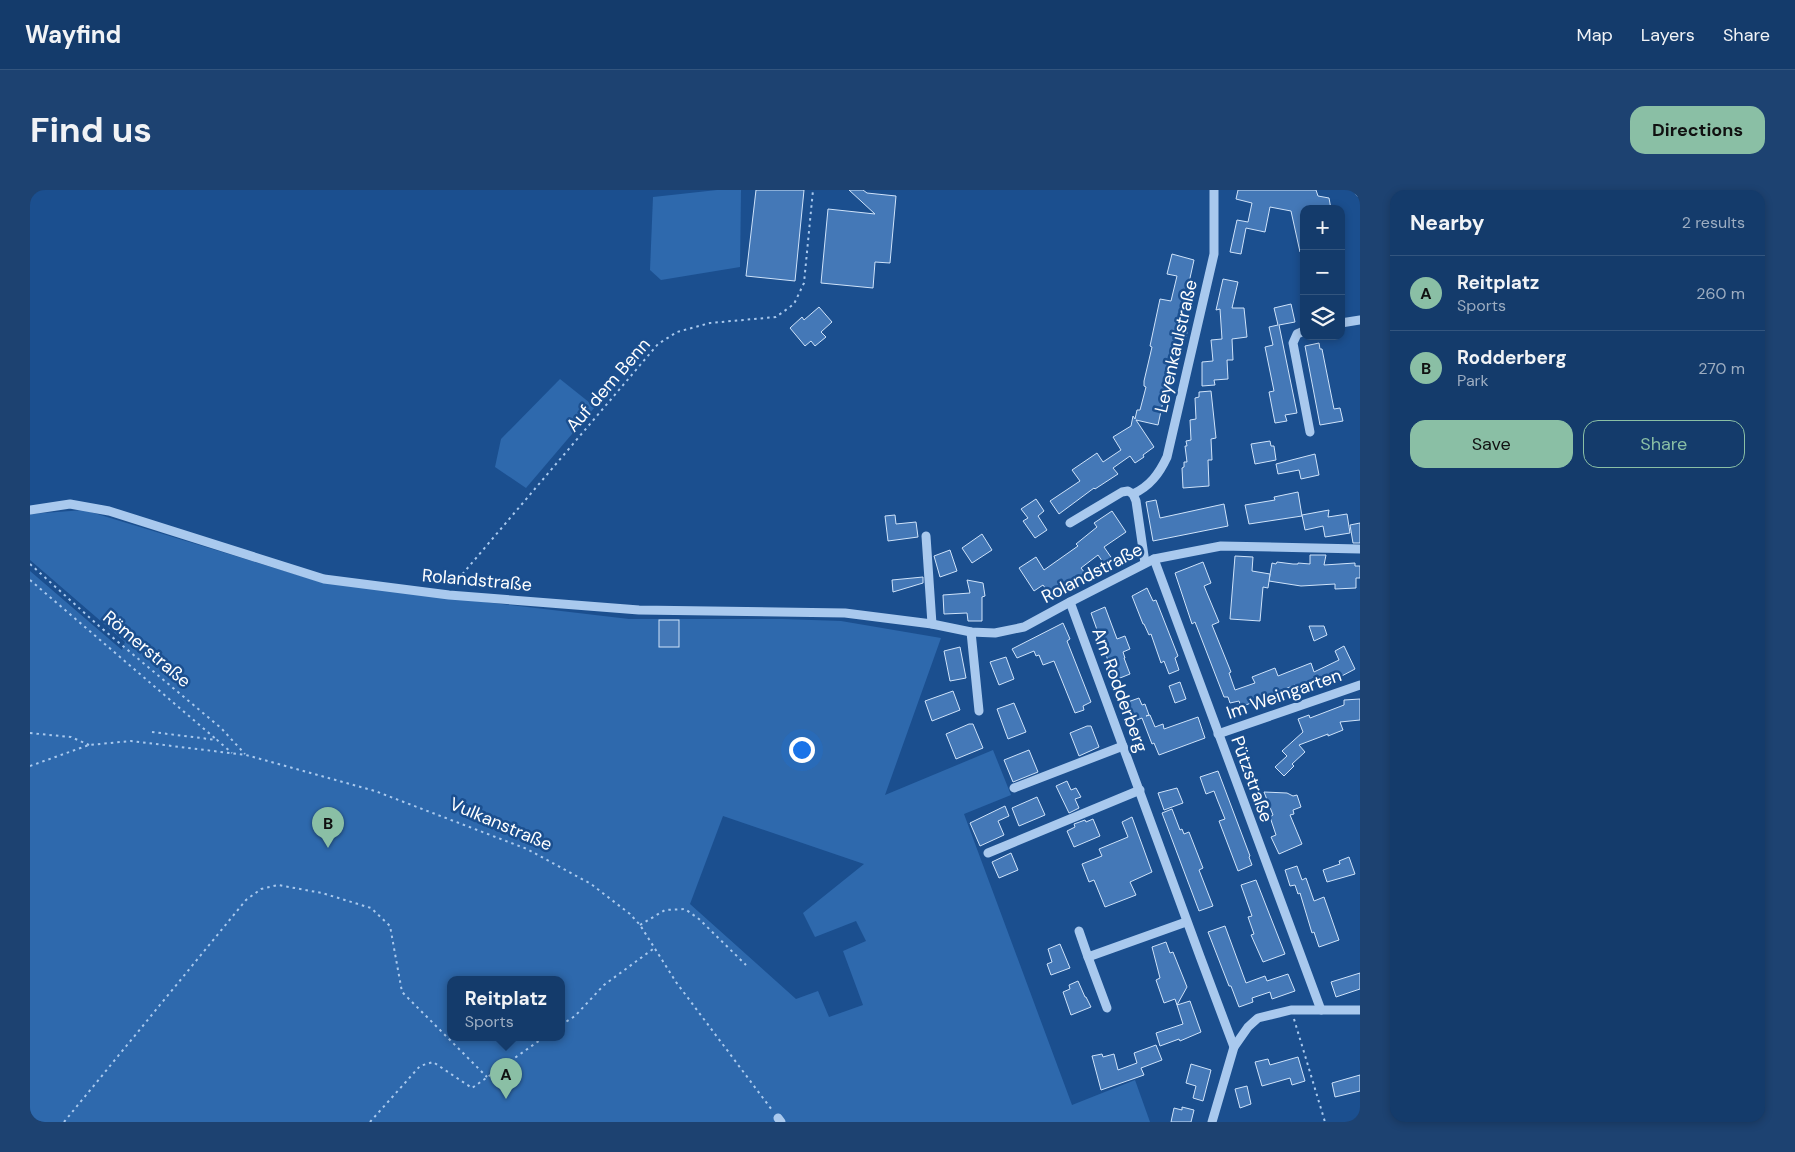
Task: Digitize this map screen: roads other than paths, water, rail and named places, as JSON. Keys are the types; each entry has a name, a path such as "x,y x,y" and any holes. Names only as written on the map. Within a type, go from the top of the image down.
{"street":[{"name":"Leyenkaulstraße","path":"1070,523 1122,492 1128,491 1133,494 1142,490 1160,472 1167,457 1214,254 1214,190"},
{"path":"1345,323 1360,320"},
{"path":"1300,333 1294,338 1293,343 1310,432"},
{"path":"1133,494 1136,500 1145,563"},
{"name":"Rolandstraße","path":"30,510 70,504 109,511 324,579 449,595 639,610 845,613 932,624 971,632 995,633 1024,627 1154,559 1222,546 1360,549"},
{"path":"926,536 932,624"},
{"name":"Pützstraße","path":"1154,559 1321,1010"},
{"name":"Am Rodderberg","path":"1070,602 1140,790 1186,922 1234,1047"},
{"path":"971,632 979,710"},
{"name":"Im Weingarten","path":"1218,734 1360,685"},
{"path":"1014,788 1123,746"},
{"path":"988,853 1140,790"},
{"path":"1088,956 1186,922"},
{"path":"1079,931 1107,1008"},
{"path":"1212,1122 1234,1047 1248,1027 1258,1018 1291,1010 1360,1010"}],"place":[{"name":"Rodderberg","path":"328,848"},
{"name":"Reitplatz","path":"506,1099"}]}
